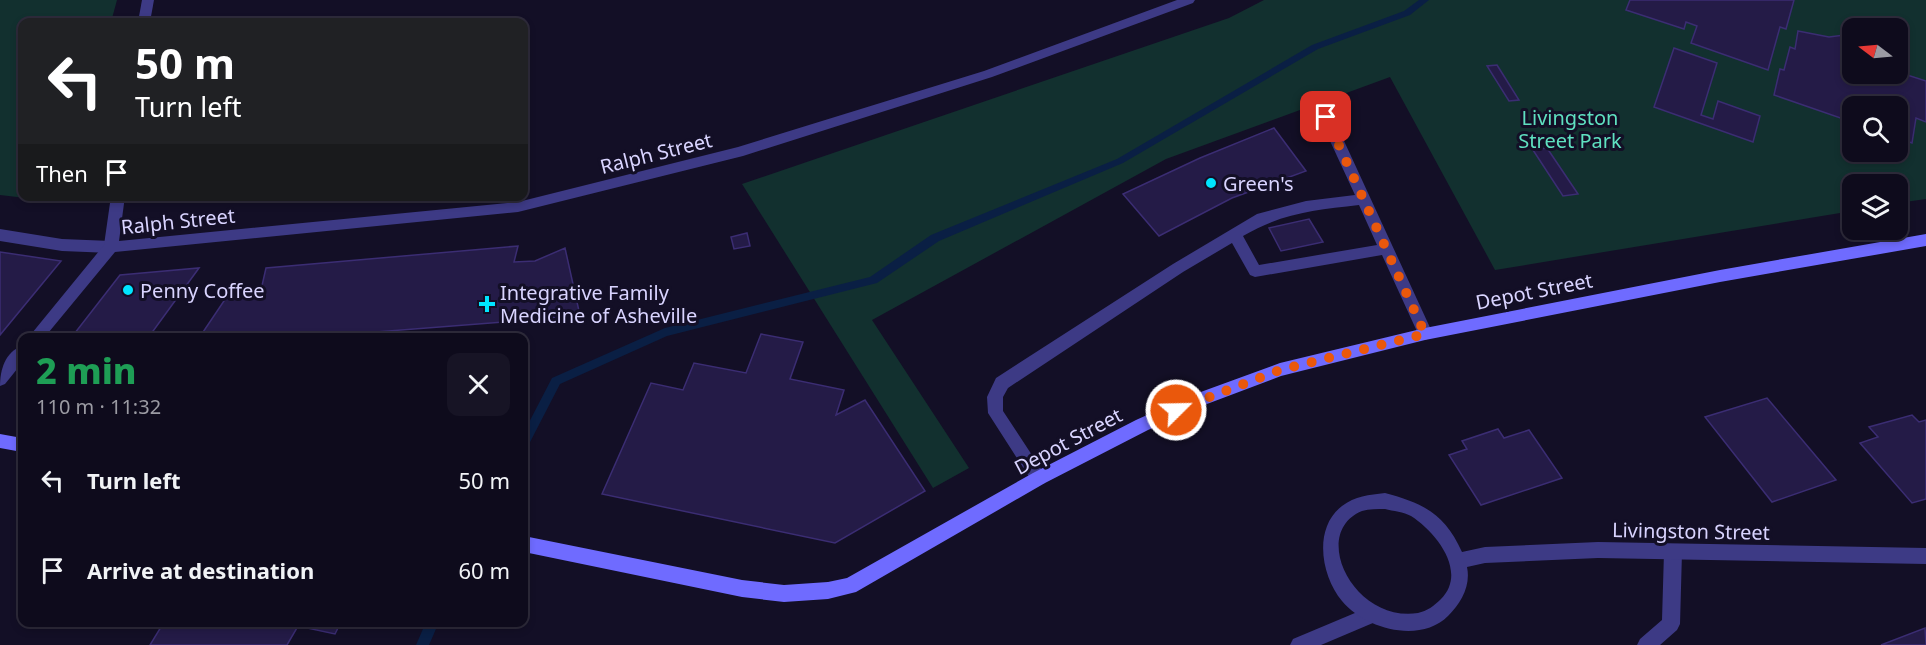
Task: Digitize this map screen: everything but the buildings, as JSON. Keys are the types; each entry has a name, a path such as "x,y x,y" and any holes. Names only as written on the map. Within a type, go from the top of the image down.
{"street":[{"path":"145,18 148,0"},
{"name":"Ralph Street","path":"0,236 62,245 111,247 518,207 749,148 988,74 1189,0"},
{"path":"1326,117 1425,334"},
{"path":"1040,478 996,413 993,403 995,393 1002,384 1178,268 1262,218 1286,211 1363,199"},
{"path":"39,333 111,247 117,201"},
{"path":"1235,234 1255,271 1386,249"},
{"name":"Depot Street","path":"528,544 743,589 809,594 850,586 1040,478 1142,425 1193,402 1280,370 1425,334 1720,276 1926,240"},
{"path":"0,379 18,357"},
{"path":"0,441 18,444"},
{"path":"1385,501 1414,509 1438,526 1455,551 1460,578 1452,603 1432,619 1404,623 1374,614 1348,595 1333,569 1330,542 1339,519 1359,505 1385,501"},
{"name":"Livingston Street","path":"1457,561 1485,555 1598,550 1926,556"},
{"path":"1646,645 1671,624 1673,552"},
{"path":"1299,645 1374,614"}],"green space":[{"path":"0,0 117,0 112,18 18,18 18,197 0,195"},
{"name":"Livingston Street Park","path":"1264,0 1926,0 1926,199 1908,202 1908,174 1842,174 1842,213 1495,270 1390,77 1166,159 872,320 969,468 933,488 742,184 1229,18"}],"waterway":[{"path":"528,434 556,381 665,332 873,280 935,238 1120,161 1315,47 1407,13 1425,0"},
{"path":"422,645 431,627"}],"place":[{"name":"Green's","path":"1211,183"},
{"name":"Penny Coffee","path":"128,290"},
{"name":"Integrative Family Medicine of Asheville","path":"487,304"}],"route":[{"path":"1176,410 1280,370 1425,334 1326,117"}]}
